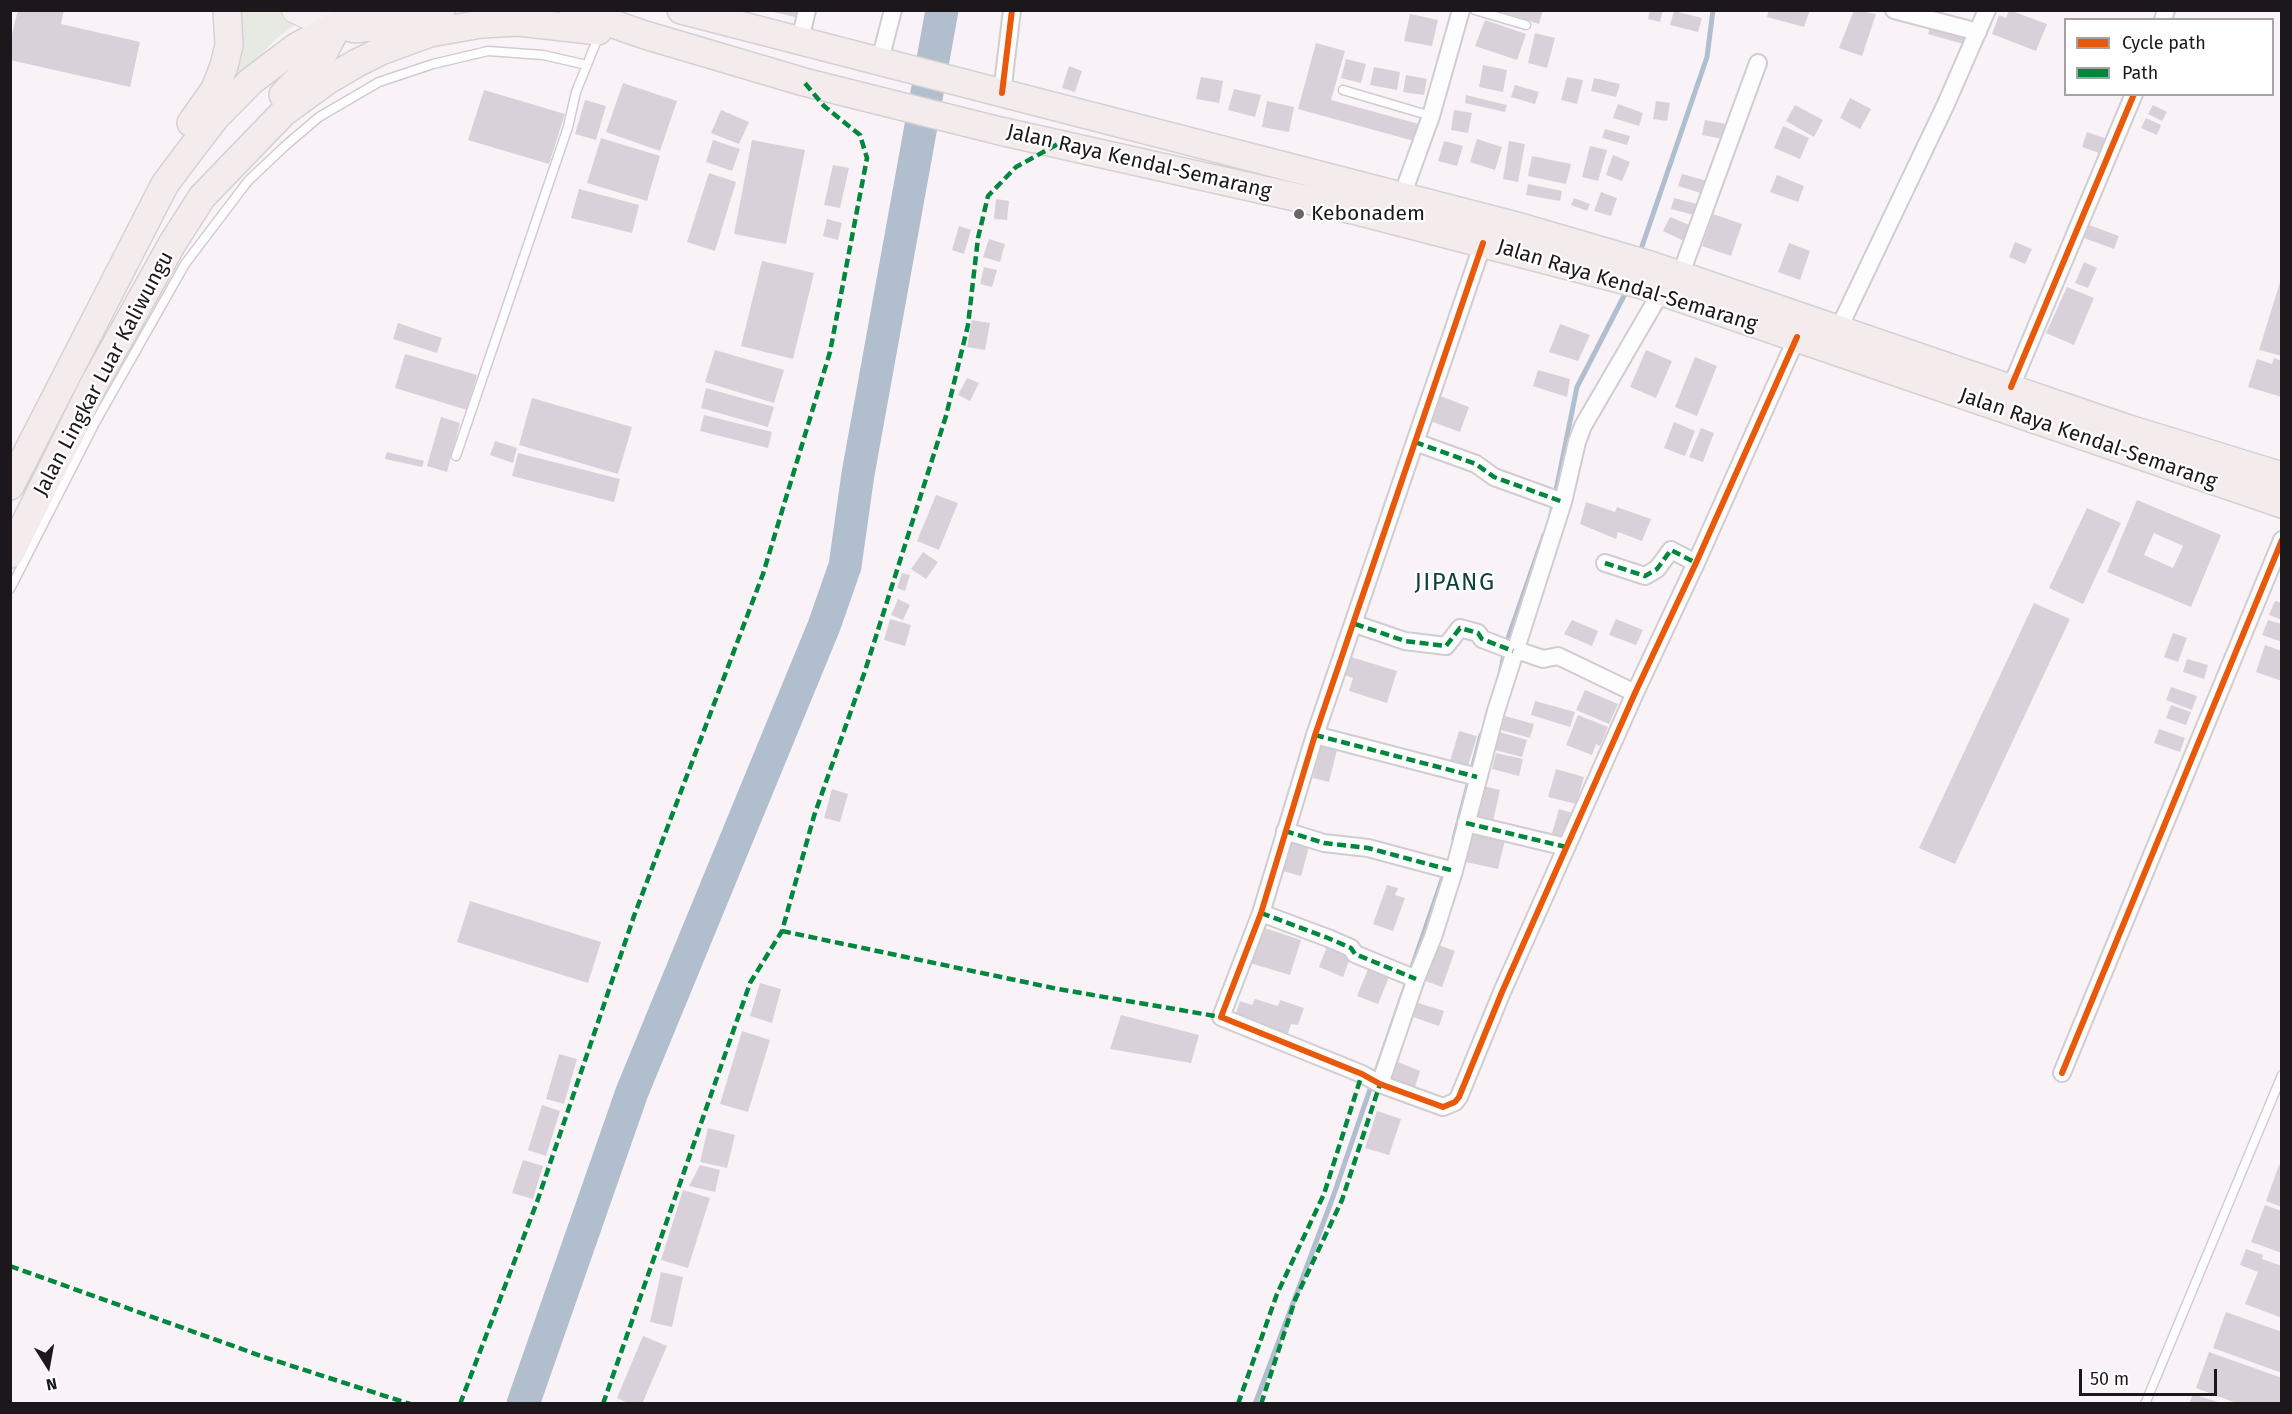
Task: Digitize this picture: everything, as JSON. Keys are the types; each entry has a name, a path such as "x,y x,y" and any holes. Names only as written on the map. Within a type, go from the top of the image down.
{"highway":[{"path":"165,184 175,148 215,89 224,66 229,45 227,10"},
{"path":"165,184 215,118 250,82 338,18 364,10"},
{"path":"338,18 355,28 370,27 441,10"},
{"path":"573,10 645,35"},
{"name":"Jalan Raya Kendal-Semarang","path":"681,10 716,15 800,40 1402,196 1646,276 1839,328 2126,428 2282,476"},
{"path":"202,197 218,154 309,70 324,52 338,18"},
{"path":"202,197 284,112 328,80 381,51 430,33 481,24 543,22 645,35"},
{"name":"Jalan Raya Kendal-Semarang","path":"645,35 804,82 1018,135 1353,210 1483,243 1646,276 1797,337 2008,412 2282,504"},
{"name":"Jalan Lingkar Luar Kaliwungu","path":"10,486 165,184"},
{"name":"Jalan Lingkar Luar Kaliwungu","path":"10,554 93,386 150,283 202,197"}],"main road":[{"path":"295,10 321,22 338,18"}],"street":[{"path":"800,40 807,10"},
{"path":"886,62 893,10"},
{"path":"1000,92 1012,10"},
{"path":"1402,196 1431,116 1461,10"},
{"path":"1894,10 1978,33"},
{"path":"1839,328 1987,10"},
{"path":"1374,1081 1408,976 1433,937 1448,869 1466,823 1471,775 1556,500 1583,426 1646,276 1758,63"},
{"path":"2011,387 2133,96"},
{"path":"1483,243 1315,735 1261,913 1221,1017 1374,1081 1443,1107 1455,1102 1566,847 1797,337"},
{"path":"1415,442 1476,464 1494,477 1556,500"},
{"path":"2062,1072 2282,540"},
{"path":"1605,563 1645,576 1657,569 1671,550 1696,563"},
{"path":"1354,624 1405,641 1446,646 1460,628 1478,633 1482,639 1543,659 1558,656 1635,693"},
{"path":"1315,735 1471,775"},
{"path":"1466,823 1566,847"},
{"path":"1285,831 1324,843 1368,848 1448,869"},
{"path":"1261,913 1336,941 1351,948 1355,954 1408,976"}],"lane":[{"path":"1475,10 1526,25"},
{"path":"456,456 600,31"},
{"path":"10,588 96,421 185,264 248,181 285,146 319,117 379,82 433,64 488,51 543,55 587,65"},
{"path":"1343,90 1431,116"},
{"path":"2145,1404 2282,1075"}],"shaded area":[{"path":"237,11 279,11 298,23 275,40 214,105"}],"building":[{"path":"18,10 64,10 61,24 140,42 130,87 10,60 10,42"},
{"path":"765,10 800,10 799,18"},
{"path":"1496,10 1543,10 1539,24"},
{"path":"1650,10 1663,10 1660,22 1648,19"},
{"path":"1769,10 1810,10 1804,27 1767,17"},
{"path":"1854,10 1876,14 1862,56 1839,48"},
{"path":"2009,10 2047,24 2036,51 1992,34 1999,15 2006,18"},
{"path":"1674,11 1702,18 1698,32 1670,25"},
{"path":"1410,14 1438,20 1432,46 1404,41"},
{"path":"1485,20 1526,34 1517,60 1475,46"},
{"path":"1931,23 1966,33 1963,44 1928,34"},
{"path":"1535,33 1555,38 1547,68 1528,63"},
{"path":"1316,43 1345,51 1331,100 1419,124 1414,141 1298,109"},
{"path":"1346,59 1366,64 1361,83 1341,78"},
{"path":"1483,65 1507,70 1503,92 1479,87"},
{"path":"1069,66 1082,71 1075,92 1062,88"},
{"path":"1374,67 1400,72 1397,90 1370,85"},
{"path":"1406,75 1427,79 1424,95 1403,92"},
{"path":"1201,77 1223,81 1219,103 1196,99"},
{"path":"1567,77 1583,80 1577,104 1561,100"},
{"path":"1594,78 1620,84 1616,97 1591,91"},
{"path":"623,83 677,101 660,151 606,132"},
{"path":"1515,85 1539,92 1535,104 1511,97"},
{"path":"1234,89 1261,95 1255,117 1228,110"},
{"path":"484,90 565,114 549,164 468,140"},
{"path":"1466,95 1507,105 1505,112 1465,103"},
{"path":"1850,98 1871,109 1860,129 1840,118"},
{"path":"585,100 606,106 596,140 575,134"},
{"path":"1267,101 1294,107 1289,132 1262,127"},
{"path":"1656,101 1670,103 1667,121 1653,119"},
{"path":"1618,104 1643,113 1639,126 1613,118"},
{"path":"1795,105 1823,120 1814,137 1786,121"},
{"path":"2153,105 2167,112 2162,121 2148,114"},
{"path":"721,110 749,122 739,144 711,133"},
{"path":"1454,110 1472,113 1468,133 1451,130"},
{"path":"2146,118 2161,125 2157,135 2141,128"},
{"path":"1705,120 1726,124 1723,139 1702,135"},
{"path":"1783,126 1809,138 1800,159 1774,148"},
{"path":"1605,129 1630,136 1627,145 1602,138"},
{"path":"2087,132 2107,139 2102,154 2082,147"},
{"path":"601,138 660,156 647,201 587,183"},
{"path":"1477,139 1502,147 1495,170 1470,162"},
{"path":"713,140 740,149 732,171 706,162"},
{"path":"752,140 805,150 786,244 734,234"},
{"path":"1444,141 1463,146 1457,166 1438,161"},
{"path":"1509,141 1525,144 1518,182 1503,179"},
{"path":"1590,146 1607,150 1598,181 1582,177"},
{"path":"1613,155 1630,162 1622,181 1606,175"},
{"path":"1532,156 1571,164 1566,184 1528,176"},
{"path":"833,165 849,168 840,208 824,205"},
{"path":"709,173 736,182 715,251 687,242"},
{"path":"1682,174 1707,181 1704,194 1678,186"},
{"path":"1777,175 1804,186 1798,202 1770,192"},
{"path":"1528,184 1562,191 1560,201 1526,195"},
{"path":"579,189 639,205 632,233 571,218"},
{"path":"1601,192 1617,198 1611,216 1594,211"},
{"path":"1574,198 1590,204 1587,211 1571,205"},
{"path":"1674,198 1697,204 1694,215 1671,209"},
{"path":"996,199 1009,201 1007,220 994,219"},
{"path":"1713,214 1742,224 1731,256 1702,246"},
{"path":"1670,217 1692,226 1684,241 1663,231"},
{"path":"827,219 842,223 838,240 823,236"},
{"path":"2089,225 2119,236 2114,249 2084,238"},
{"path":"959,226 971,230 964,254 952,250"},
{"path":"989,239 1005,244 1000,262 983,257"},
{"path":"2015,242 2032,249 2025,264 2009,257"},
{"path":"1789,243 1810,251 1800,280 1778,272"},
{"path":"762,261 814,273 793,359 741,346"},
{"path":"2084,262 2097,268 2088,288 2075,283"},
{"path":"984,267 997,270 992,287 980,284"},
{"path":"2282,279 2282,356 2259,350"},
{"path":"2067,287 2094,298 2074,345 2046,333"},
{"path":"972,320 990,323 985,350 967,347"},
{"path":"398,323 442,338 437,353 393,339"},
{"path":"1560,324 1590,335 1578,361 1549,352"},
{"path":"715,350 784,370 774,403 705,382"},
{"path":"1646,350 1672,361 1656,398 1630,387"},
{"path":"405,354 477,375 467,410 395,388"},
{"path":"1695,357 1717,366 1697,416 1675,407"},
{"path":"2274,358 2282,361 2282,397 2248,387 2257,359 2272,364"},
{"path":"1538,370 1570,379 1567,397 1533,386"},
{"path":"967,378 979,383 970,401 958,395"},
{"path":"706,388 774,407 768,427 701,408"},
{"path":"1440,396 1469,407 1460,432 1430,421"},
{"path":"532,398 632,427 618,474 519,445"},
{"path":"704,415 772,432 768,448 700,431"},
{"path":"441,417 460,423 447,472 427,466"},
{"path":"1674,422 1695,431 1685,456 1664,448"},
{"path":"1701,428 1714,433 1703,462 1689,457"},
{"path":"495,441 517,448 513,463 490,455"},
{"path":"387,452 424,461 422,467 385,459"},
{"path":"518,453 620,479 614,502 512,476"},
{"path":"936,495 958,503 939,550 917,541"},
{"path":"2137,500 2221,535 2191,607 2107,572","holes":["2154,533 2183,546 2173,568 2144,555"]},
{"path":"1586,502 1615,512 1617,507 1651,519 1642,541 1618,532 1616,539 1580,524"},
{"path":"2087,508 2121,523 2083,604 2049,588"},
{"path":"923,552 938,562 926,579 911,569"},
{"path":"902,573 910,575 905,591 897,588"},
{"path":"898,599 910,605 903,620 891,615"},
{"path":"2275,601 2282,603 2282,620 2269,615"},
{"path":"2034,603 2070,619 1955,864 1919,848"},
{"path":"890,619 911,625 905,646 884,640"},
{"path":"1616,619 1643,630 1636,645 1609,635"},
{"path":"1572,620 1598,631 1592,646 1564,634"},
{"path":"2268,620 2282,624 2282,642 2262,635"},
{"path":"2173,633 2187,638 2178,662 2164,657"},
{"path":"2265,645 2282,651 2282,681 2256,672"},
{"path":"1351,657 1397,671 1387,703 1349,691 1353,678 1345,675"},
{"path":"2187,659 2208,665 2204,679 2183,672"},
{"path":"2171,687 2197,696 2192,710 2166,700"},
{"path":"1585,690 1618,704 1609,724 1576,710"},
{"path":"1535,701 1575,712 1570,727 1531,715"},
{"path":"2171,705 2191,712 2186,725 2166,718"},
{"path":"1578,715 1608,727 1600,746 1596,744 1592,755 1566,745"},
{"path":"1505,716 1534,724 1530,738 1501,730"},
{"path":"2159,729 2185,738 2180,752 2154,743"},
{"path":"1459,731 1477,736 1467,770 1449,765"},
{"path":"1496,731 1527,740 1522,757 1491,749"},
{"path":"1321,746 1337,750 1329,782 1313,778"},
{"path":"1496,753 1523,759 1519,776 1492,769"},
{"path":"1556,769 1584,777 1576,804 1548,797"},
{"path":"1479,785 1500,790 1492,826 1471,822"},
{"path":"832,789 848,794 840,822 824,818"},
{"path":"1559,809 1572,813 1565,840 1551,837"},
{"path":"1468,831 1505,840 1498,869 1461,861"},
{"path":"1288,841 1309,847 1301,876 1279,870"},
{"path":"1387,885 1398,888 1395,895 1405,898 1393,931 1373,924"},
{"path":"470,901 601,942 588,983 457,942"},
{"path":"1262,927 1301,940 1290,975 1250,963"},
{"path":"1328,944 1352,953 1343,977 1319,967"},
{"path":"1436,944 1455,951 1442,987 1423,980"},
{"path":"1368,969 1389,977 1378,1004 1357,996"},
{"path":"760,983 781,989 772,1023 750,1016"},
{"path":"1255,999 1278,1006 1280,1000 1304,1008 1298,1025 1291,1024 1287,1036 1234,1019 1240,1001 1252,1005"},
{"path":"1415,1002 1444,1011 1439,1026 1410,1016"},
{"path":"1121,1015 1199,1035 1191,1063 1110,1049"},
{"path":"742,1031 770,1040 748,1112 720,1104"},
{"path":"559,1054 577,1059 564,1104 546,1099"},
{"path":"1393,1060 1420,1071 1415,1087 1386,1077"},
{"path":"542,1105 560,1111 546,1156 528,1150"},
{"path":"1377,1111 1401,1119 1389,1155 1365,1148"},
{"path":"708,1128 735,1135 727,1168 700,1162"},
{"path":"523,1160 543,1166 533,1199 512,1193"},
{"path":"700,1165 720,1170 715,1192 689,1186"},
{"path":"2279,1165 2282,1166 2282,1207 2266,1201"},
{"path":"683,1190 710,1198 688,1268 661,1260"},
{"path":"2265,1205 2282,1211 2282,1253 2251,1242"},
{"path":"2246,1249 2263,1255 2262,1259 2282,1266 2282,1318 2245,1304 2258,1272 2240,1265"},
{"path":"661,1272 683,1277 672,1327 650,1322"},
{"path":"2226,1312 2282,1332 2282,1373 2213,1348"},
{"path":"643,1336 667,1346 642,1404 630,1404 617,1398"},
{"path":"2209,1352 2282,1378 2282,1404 2239,1404 2196,1388"},
{"path":"2193,1394 2221,1403 2221,1404 2189,1404"}],"waterway":[{"path":"523,1404 632,1092 824,626 845,566 858,474 942,10"},
{"path":"1639,255 1707,57 1713,10"},
{"path":"1551,515 1577,387 1627,290"},
{"path":"1500,674 1507,641 1544,535"},
{"path":"1454,839 1481,735"},
{"path":"1255,1404 1333,1197 1445,871"}],"marked path":[{"path":"460,1404 537,1202 634,916 763,574 830,352 867,158 860,135 824,106 804,82"},
{"path":"603,1404 750,983 782,931 814,816 864,674 946,416 968,325 978,238 988,196 1016,167 1058,144"},
{"path":"1415,442 1476,464 1494,477 1563,502"},
{"path":"1605,563 1645,576 1657,569 1671,550 1696,563"},
{"path":"1355,624 1405,641 1446,646 1460,628 1478,633 1482,639 1513,651"},
{"path":"1315,735 1477,777"},
{"path":"1466,823 1566,847"},
{"path":"1285,831 1324,843 1368,848 1454,871"},
{"path":"1261,913 1328,938 1351,948 1355,954 1416,979"},
{"path":"782,931 1058,989 1221,1017"},
{"path":"1238,1404 1277,1294 1324,1194 1362,1074"},
{"path":"1261,1404 1295,1300 1342,1200 1380,1084"},
{"path":"10,1266 264,1357 410,1404"}],"cycle path":[{"path":"1002,93 1012,10"},
{"path":"2011,387 2133,96"},
{"path":"1483,243 1315,735 1261,913 1221,1017 1362,1074 1380,1084 1443,1107 1455,1102 1459,1097 1502,992 1797,337"},
{"path":"2062,1073 2282,540"}],"place":[{"name":"Kebonadem","path":"1299,214"}],"district":[{"name":"JIPANG","path":"1455,583"}]}
